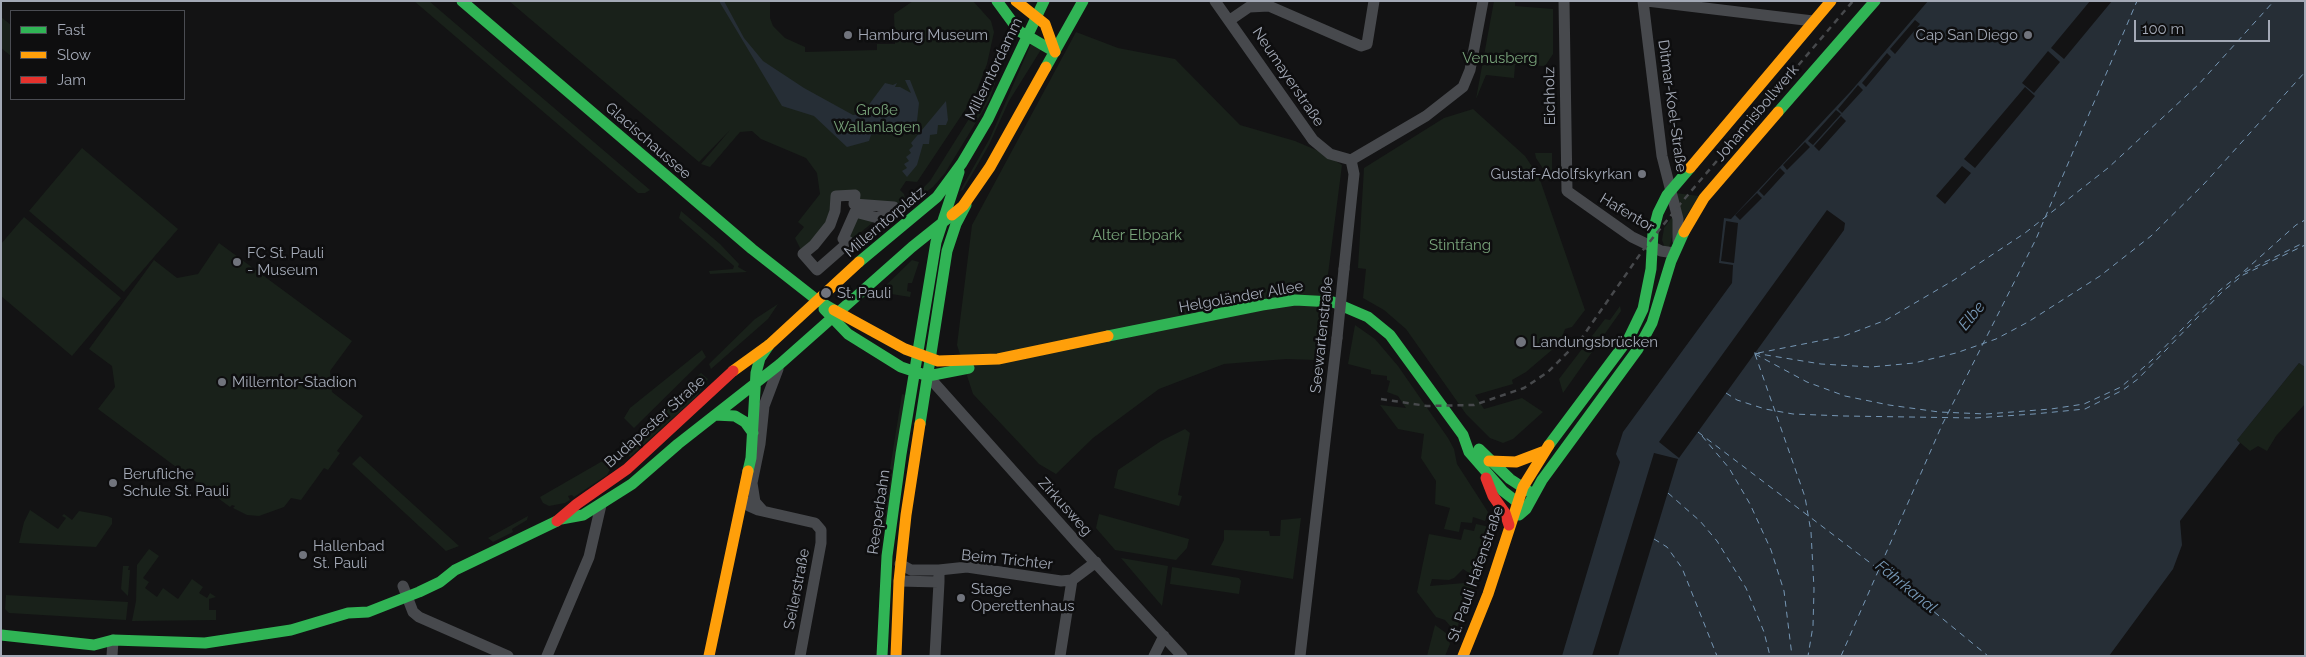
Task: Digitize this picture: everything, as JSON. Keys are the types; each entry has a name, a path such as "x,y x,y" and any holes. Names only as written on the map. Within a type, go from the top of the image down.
{"main road":[{"name":"Glacischaussee","path":"462,1 752,249 817,300"},
{"path":"997,1 1011,22 1026,37 1040,42 1054,52"},
{"path":"1016,1 1036,15 1044,1"},
{"path":"928,376 947,250 956,224 1083,1"},
{"name":"Johannisbollwerk","path":"1521,506 1523,487 1545,451 1633,331 1644,309 1653,232 1658,213 1671,189 1831,1"},
{"name":"Johannisbollwerk","path":"1521,506 1534,494 1638,349 1652,323 1676,249 1688,224 1711,189 1871,4"},
{"name":"Millerntordamm","path":"962,163 996,103 1036,15 1048,28 1054,52"},
{"name":"Millerntorplatz","path":"817,300 840,278 931,203 962,163"},
{"name":"Millerntorplatz","path":"915,372 936,242 962,163"},
{"path":"835,315 912,246 969,199"},
{"path":"817,300 835,315 917,355"},
{"name":"Budapester Straße","path":"561,519 577,504 627,469 740,365 769,345 817,300"},
{"name":"Helgoländer Allee","path":"915,372 928,376 961,370 998,359 1262,305 1295,300 1333,302 1368,317 1390,335 1463,435 1469,452 1486,465 1534,494"},
{"path":"835,315 848,334 901,367 915,372"},
{"name":"Budapester Straße","path":"1,635 94,645 113,640 175,643 232,640 291,630 348,613 364,601 440,582 455,570 561,519 583,515 601,505 632,484 780,364 835,315"},
{"name":"Budapester Straße","path":"754,385 760,358 769,345"},
{"name":"Helgoländer Allee","path":"917,355 930,360 949,362 998,359"},
{"name":"Reeperbahn","path":"882,656 887,556 915,372"},
{"name":"Reeperbahn","path":"896,656 900,564 928,376"},
{"path":"710,656 751,458 754,385"},
{"path":"715,415 735,416 745,422 753,433"},
{"path":"1486,465 1516,462 1545,451"},
{"name":"Helgoländer Allee","path":"1486,465 1503,491 1521,506"},
{"name":"Helgoländer Allee","path":"1486,465 1493,496 1505,513 1510,525"},
{"path":"1510,525 1521,506"},
{"name":"St. Pauli Hafenstraße","path":"1463,656 1488,594 1510,525"},
{"path":"1,626 62,630"},
{"name":"Budapester Straße","path":"94,632 113,640"}],"street":[{"name":"Neumayerstraße","path":"1215,1 1313,140 1330,154 1351,160"},
{"path":"1230,20 1249,7 1269,6 1361,46 1367,44 1374,1"},
{"path":"1351,160 1426,116 1463,86 1470,70 1483,1"},
{"name":"Eichholz","path":"1564,1 1567,191"},
{"path":"1645,1 1740,6 1813,21"},
{"name":"Ditmar-Koel-Straße","path":"1645,1 1662,156 1678,219 1676,249"},
{"name":"Seewartenstraße","path":"1300,656 1354,174 1351,160"},
{"name":"Hafentor","path":"1567,191 1632,237 1664,252 1676,249"},
{"path":"855,195 854,204 894,207 878,218 855,212 843,239 850,242 817,270 803,254 830,225 835,211 836,196 855,195"},
{"path":"764,512 755,502 752,483 760,444 764,406 768,391 780,364"},
{"name":"Zirkusweg","path":"928,376 1010,470 1182,656"},
{"path":"743,499 749,506 764,512"},
{"path":"547,656 589,557 601,505"},
{"name":"Seilerstraße","path":"764,512 815,523 820,527 821,543 800,656"},
{"path":"1060,656 1072,580 1096,562"},
{"name":"Beim Trichter","path":"900,564 911,570 940,570 967,567 1061,581 1072,580"},
{"name":"Beim Trichter","path":"936,656 940,570"},
{"path":"899,581 939,582"},
{"path":"405,591 413,612 419,618 508,656"},
{"path":"1154,656 1164,636"},
{"path":"112,656 113,640"}],"green space":[{"path":"414,1 429,1 650,190 645,193 638,193"},
{"name":"Große Wallanlagen","path":"509,1 770,1 770,18 773,26 785,38 805,47 805,52 877,50 877,44 895,44 894,14 913,1 973,1 991,21 994,32 987,64 975,95 917,182 906,181 900,190 904,194 905,199 894,207 854,204 855,195 836,196 835,211 803,254 795,238 804,227 798,222 820,194 817,173 806,158 761,139 752,131 740,132 710,167 701,164 730,130 699,162"},
{"name":"Venusberg","path":"1494,1 1515,1 1515,6 1553,9 1553,54 1545,66 1515,65 1514,78 1486,75 1476,99"},
{"path":"1,17 10,24 10,55 1,48"},
{"name":"Alter Elbpark","path":"1076,32 1118,48 1175,59 1240,125 1295,141 1323,153 1342,165 1317,360 1286,359 1224,364 1159,389 1093,438 1056,474 1039,464 973,394 957,345 972,225"},
{"path":"1005,36 1004,57 989,101 945,173 933,187 919,197 918,193 930,181 987,90 995,54"},
{"path":"1031,44 1042,48 1009,101 989,145 963,190 960,191 990,138"},
{"name":"Stintfang","path":"1473,109 1525,156 1539,177 1585,310 1572,327 1565,329 1560,343 1526,372 1512,380 1513,384 1475,395 1484,409 1522,398 1543,412 1513,439 1503,443 1490,438 1466,414 1406,329 1384,310 1363,298 1366,269 1358,268 1364,168 1444,118"},
{"path":"82,148 178,229 124,292 29,211"},
{"path":"1535,153 1552,153 1552,176 1548,176 1536,158"},
{"path":"1675,193 1699,196 1683,221"},
{"path":"681,211 720,244 739,264 738,267 747,272 710,274 709,271 733,269 734,266 679,218"},
{"path":"855,212 878,218 849,242 843,239"},
{"path":"1673,216 1675,226 1669,248 1665,248 1662,240 1664,228"},
{"path":"24,217 121,298 72,356 1,296 1,244"},
{"name":"Millerntor-Stadion","path":"219,243 352,341 330,371 332,392 363,416 337,451 340,453 328,470 324,468 301,500 291,498 284,507 259,516 247,515 233,508 235,506 232,505 230,507 98,409 115,387 112,366 89,349 154,260 177,278 198,274"},
{"path":"912,260 919,262 912,283 908,283 907,291 911,292 910,297 879,292"},
{"path":"778,304 768,319 711,369 709,364 755,319"},
{"path":"1620,306 1621,311 1563,393 1559,379 1605,319 1610,320"},
{"path":"1355,325 1375,339 1398,366 1448,438 1454,449 1457,464 1488,512 1485,521 1473,517 1472,523 1461,522 1459,532 1444,529 1450,508 1435,504 1436,481 1421,458 1424,434 1398,429 1380,405 1406,408 1398,396 1387,392 1390,381 1387,380 1387,376 1371,374 1371,370 1348,364"},
{"path":"702,350 706,357 634,428 624,418 630,408"},
{"path":"2299,363 2305,367 2305,404 2276,436 2267,451 2258,446 2250,451 2237,440"},
{"path":"701,373 708,379 696,397 630,457 624,450"},
{"path":"902,394 906,395 885,532 882,518"},
{"path":"1185,429 1190,433 1178,495 1182,496 1179,506 1114,488 1118,470 1161,441"},
{"path":"360,456 459,546 446,551 352,464"},
{"path":"606,459 613,464 607,475 574,497 572,495 568,496 570,500 565,503 549,506 543,503 540,497"},
{"path":"30,510 58,529 66,518 62,516 64,514 72,520 79,511 107,516 112,518 112,524 96,547 19,543 24,522"},
{"path":"1099,514 1189,539 1187,548 1176,560 1115,550 1096,528"},
{"path":"528,516 527,520 512,529 513,532 493,542 488,538"},
{"path":"1301,518 1293,579 1211,565 1224,540 1224,530 1269,531 1270,536 1280,536 1281,520"},
{"path":"1476,524 1490,527 1479,573 1472,575 1463,569 1454,578 1449,580 1432,579 1430,586 1475,582 1474,588 1468,589 1463,605 1464,610 1456,630 1445,620 1436,617 1417,592 1429,534 1461,540 1464,529 1474,531"},
{"path":"149,549 159,556 143,578 149,582 145,588 157,597 163,588 178,599 192,579 203,587 199,593 207,598 210,593 216,597 209,599 209,610 216,610 216,620 132,621 136,601 137,565"},
{"path":"1121,558 1168,566 1162,606"},
{"path":"123,566 129,566 128,570 130,570 128,596 121,589"},
{"path":"1172,567 1239,578 1241,581 1239,594 1170,584"},
{"path":"6,595 128,602 126,620 9,613 5,609"},
{"path":"1435,625 1446,633 1450,644 1445,656 1427,656"}],"water":[{"path":"719,1 724,1 744,38 763,61 804,88 853,115 862,114 885,83 893,85 897,83 895,87 900,87 911,93 905,80 910,80 919,103 917,121 912,128 897,137 892,132 871,135 869,141 847,147 814,116 782,106"},
{"path":"1928,1 2305,1 2305,367 2299,363 2237,440 2240,443 2180,521 2182,545 2173,569 2109,656 1562,656 1620,462 1616,454 1623,432 1732,283 1733,265 1719,263 1724,218 1731,219 1851,91"},
{"path":"946,101 948,120 946,125 938,125 937,134 930,135 929,144 923,144 917,165 907,177 902,171 907,168 904,164 909,161 906,157 911,153 909,150 913,146 911,143"}],"pier":[{"path":"2090,1 2112,1 2064,59 2051,48"},
{"path":"1915,20 1920,24 1895,54 1890,49"},
{"path":"2048,51 2060,62 2034,93 2022,83"},
{"path":"1887,53 1891,57 1866,87 1862,83"},
{"path":"1858,85 1863,90 1842,113 1838,109"},
{"path":"2025,87 2035,96 1975,168 1964,159"},
{"path":"1836,110 1841,114 1813,145 1808,141"},
{"path":"1841,116 1846,121 1819,151 1814,146"},
{"path":"1805,142 1810,147 1787,170 1783,165"},
{"path":"1962,166 1971,173 1945,204 1936,196"},
{"path":"1780,168 1785,173 1764,196 1759,191"},
{"path":"1757,193 1762,198 1740,220 1735,215"},
{"path":"1827,210 1845,223 1844,230 1679,458 1659,442"},
{"path":"1726,221 1738,223 1734,263 1721,261"},
{"path":"1654,453 1678,459 1618,656 1592,656"}],"ferry route":[{"path":"1841,656 1942,425 2036,239 2137,1"},
{"path":"1758,353 1844,336 1886,320 1954,280 2025,233 2108,168 2199,84 2274,1"},
{"path":"1754,353 1821,364 1871,367 1914,363 1956,353 1996,339 2028,322 2100,276 2151,236 2204,184 2305,72"},
{"path":"1755,354 1807,382 1845,396 1889,405 1939,412 1986,414 2051,409 2084,404 2121,387 2152,360 2220,290 2296,225 2305,220"},
{"path":"2245,272 2305,242"},
{"path":"1726,393 1737,400 1765,409 1793,414 1975,418 2085,409 2123,390 2138,379 2222,292 2243,275 2305,245"},
{"path":"1755,354 1805,497 1811,532 1814,589 1813,626 1808,656"},
{"path":"1698,432 1927,606 1988,656"},
{"path":"1702,436 1729,468 1750,504 1771,550 1784,591 1792,656"},
{"path":"1668,493 1700,521 1717,541 1746,588 1764,632 1770,656"},
{"path":"1654,539 1667,547 1682,568 1717,656"}],"railway":[{"path":"1381,399 1427,406 1474,405 1524,388 1548,372 1581,339 1643,250 1681,203 1853,1"}],"traffic: fast":[{"path":"462,1 752,249 817,300 834,310"},
{"path":"997,1 1019,31 1055,52"},
{"path":"859,262 937,197 962,163 988,119 1044,1"},
{"path":"1046,67 1083,1"},
{"path":"1778,112 1875,1"},
{"path":"1549,445 1629,338 1643,309 1651,269 1653,232 1658,213 1667,195 1690,168"},
{"path":"882,656 887,556 901,454 936,242 959,172"},
{"path":"920,424 947,251 956,224 966,205"},
{"path":"561,519 583,515 632,484 678,444 780,364 912,247 952,215"},
{"path":"1519,515 1526,509 1542,480 1638,349 1652,323 1671,261 1684,232"},
{"path":"1108,336 1295,300 1333,302 1368,317 1390,335 1463,435 1469,452 1503,491 1526,509"},
{"path":"824,309 848,334 901,367 928,376 969,368"},
{"path":"748,471 751,458 756,373 760,358 769,345"},
{"path":"715,415 735,416 745,422 753,433"},
{"path":"1479,449 1510,479 1530,492"},
{"path":"1,635 94,645 113,640 205,643 291,630 348,613 368,612 419,592 440,582 455,570 557,521"}],"traffic: slow":[{"path":"1016,1 1045,24 1055,52"},
{"path":"1690,168 1831,1"},
{"path":"952,215 963,206 990,167 1046,67"},
{"path":"1684,232 1704,198 1778,112"},
{"path":"733,371 769,345 859,262"},
{"path":"834,310 905,349 938,361 998,359 1108,336"},
{"path":"896,656 899,581 906,515 920,424"},
{"path":"1463,656 1488,594 1523,487 1549,445"},
{"path":"1489,461 1516,462 1545,451"},
{"path":"709,656 748,471"}],"traffic: jam":[{"path":"557,521 577,504 627,469 733,371"},
{"path":"1486,478 1493,496 1505,513 1509,525"}],"place":[{"name":"Hamburg Museum","path":"848,35"},
{"name":"Cap San Diego","path":"2028,35"},
{"name":"Gustaf-Adolfskyrkan","path":"1642,174"},
{"name":"FC St. Pauli - Museum","path":"237,262"},
{"name":"St. Pauli","path":"826,293"},
{"name":"Landungsbrücken","path":"1521,342"},
{"name":"Millerntor-Stadion","path":"222,382"},
{"name":"Berufliche Schule St. Pauli","path":"113,483"},
{"name":"Hallenbad St. Pauli","path":"303,555"},
{"name":"Stage Operettenhaus","path":"961,598"}],"water label":[{"name":"Elbe","path":"1972,316"},
{"name":"Fährkanal","path":"1906,587"}]}
